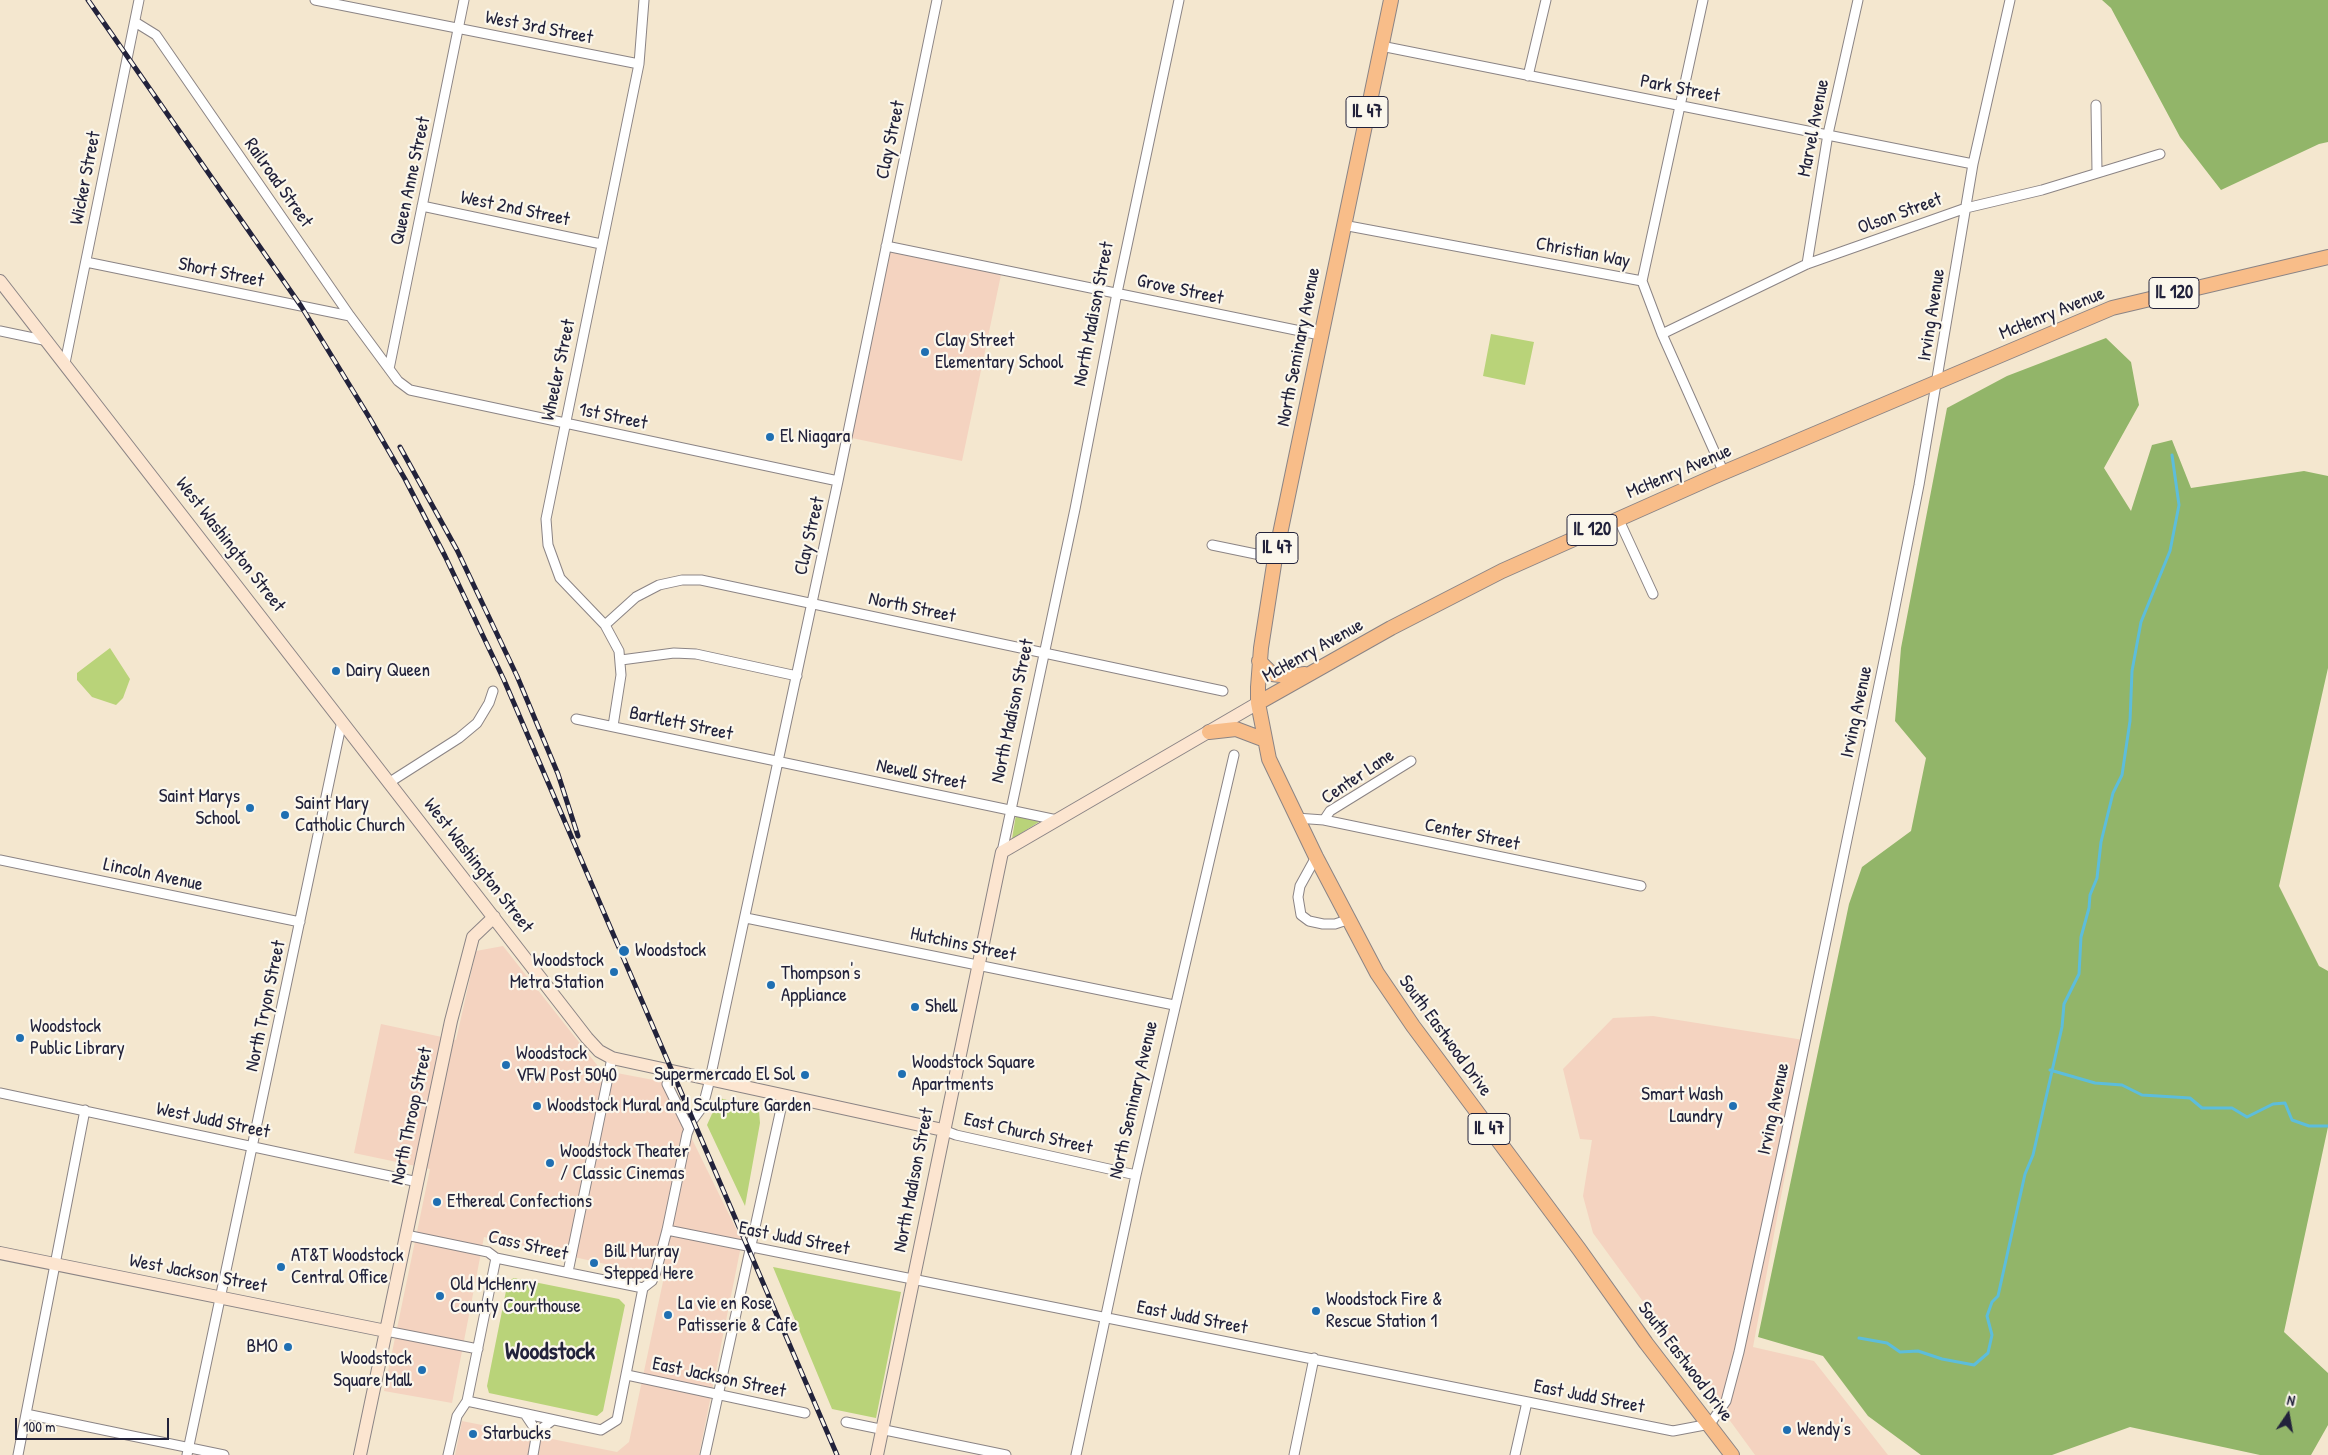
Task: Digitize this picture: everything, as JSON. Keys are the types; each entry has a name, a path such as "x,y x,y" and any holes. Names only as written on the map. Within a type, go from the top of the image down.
{"main road":[{"name":"North Seminary Avenue","path":"1258,703 1260,661 1275,558 1391,0"},
{"name":"McHenry Avenue","path":"1002,852 1390,628 1502,571 1618,518 2112,308 2328,257"},
{"name":"West Washington Street","path":"0,281 599,1051 612,1058 943,1130"},
{"path":"1260,661 1272,674 1288,676 1310,674"},
{"name":"South Eastwood Drive","path":"1258,703 1269,759 1347,920 1377,973 1413,1026 1579,1249 1646,1343 1732,1455"},
{"path":"1209,732 1236,729 1265,740"},
{"name":"North Madison Street","path":"877,1455 1002,852"},
{"name":"North Throop Street","path":"360,1455 451,1021 473,937 494,917"},
{"name":"West Jackson Street","path":"0,1253 386,1331"}],"street":[{"name":"Wicker Street","path":"65,363 139,0"},
{"name":"West 3rd Street","path":"315,0 638,64"},
{"name":"Queen Anne Street","path":"389,369 464,0"},
{"name":"Wheeler Street","path":"613,726 619,694 621,660 619,652 605,625 560,578 548,544 546,519 638,64 644,0"},
{"name":"Clay Street","path":"643,1288 652,1281 656,1272 689,1129 703,1106 710,1079 779,762 937,0"},
{"name":"North Madison Street","path":"1002,852 1075,509 1117,293 1179,0"},
{"path":"1528,76 1546,0"},
{"path":"1642,281 1703,0"},
{"name":"Marvel Avenue","path":"1807,264 1828,134 1858,0"},
{"name":"Irving Avenue","path":"1710,1424 1726,1401 1755,1277 1894,612 1937,382 1973,164 2010,0"},
{"name":"Railroad Street","path":"135,22 156,36 350,316 389,369"},
{"name":"Park Street","path":"1381,46 1973,164"},
{"path":"2096,105 2097,172"},
{"name":"Olson Street","path":"1662,334 1807,264 1966,208 2042,190 2160,154"},
{"name":"West 2nd Street","path":"422,206 602,244"},
{"name":"Christian Way","path":"1343,225 1642,281 1662,334 1724,473"},
{"name":"Grove Street","path":"886,246 1320,335"},
{"name":"Short Street","path":"86,262 350,316"},
{"path":"0,332 48,341"},
{"name":"1st Street","path":"389,369 398,381 410,390 838,481"},
{"path":"1618,518 1653,594"},
{"path":"1212,545 1275,558"},
{"name":"North Street","path":"605,625 636,597 659,585 682,580 701,580 1223,691"},
{"path":"621,660 674,652 696,654 797,676"},
{"path":"390,782 459,738 477,723 489,703 492,691"},
{"name":"Bartlett Street","path":"576,719 779,762"},
{"name":"North Tryon Street","path":"188,1451 342,721"},
{"name":"North Seminary Avenue","path":"1076,1455 1174,1005 1234,754"},
{"name":"Center Lane","path":"1324,820 1330,812 1410,761"},
{"name":"Newell Street","path":"779,762 1057,820"},
{"name":"Center Street","path":"1296,818 1324,820 1641,886"},
{"path":"1316,857 1300,886 1298,897 1301,914 1310,921 1323,924 1335,924 1347,920"},
{"name":"Lincoln Avenue","path":"0,860 300,922"},
{"name":"Hutchins Street","path":"746,918 1174,1005"},
{"path":"568,1272 612,1058"},
{"path":"667,1084 689,1129"},
{"name":"West Judd Street","path":"0,1093 418,1182"},
{"path":"705,1455 784,1095"},
{"path":"18,1455 85,1110"},
{"name":"East Church Street","path":"943,1130 956,1135 1136,1175"},
{"name":"East Judd Street","path":"667,1230 1673,1431 1710,1424"},
{"name":"Cass Street","path":"406,1235 488,1252 496,1258 643,1288"},
{"path":"448,1455 457,1416 467,1401 496,1258"},
{"path":"467,1401 601,1430 617,1420 643,1288"},
{"name":"West Jackson Street","path":"386,1331 478,1348"},
{"path":"1294,1455 1314,1358"},
{"name":"East Jackson Street","path":"627,1375 805,1413"},
{"path":"1515,1455 1527,1402"},
{"path":"26,1414 188,1451 224,1455"},
{"path":"525,1414 537,1432"},
{"path":"533,1455 537,1432 553,1420"},
{"path":"846,1422 1006,1455"}],"shaded area":[{"name":"Clay Street Elementary School","path":"886,246 1002,270 962,461 847,437"},
{"path":"503,946 601,1070 664,1082 742,1241 699,1455 455,1455 462,1421 617,1452 629,1442 664,1277 484,1237 452,1403 384,1391 430,1169 354,1153 381,1024 456,1040 476,951"},
{"path":"1653,1016 1810,1041 1753,1347 1814,1361 1888,1455 1755,1455 1593,1233 1583,1196 1592,1140 1580,1139 1563,1069 1613,1018"}],"green space":[{"path":"2102,0 2328,0 2328,142 2319,144 2221,190 2180,137 2111,8"},
{"path":"1491,334 1534,342 1525,385 1483,376"},
{"path":"2106,338 2131,362 2139,405 2104,468 2131,511 2152,445 2172,440 2191,488 2304,471 2328,476 2328,668 2279,886 2319,966 2328,971 2328,1127 2284,1332 2328,1373 2328,1425 2311,1455 2260,1455 2130,1427 2052,1455 1921,1455 1868,1416 1823,1356 1758,1337 1849,904 1862,867 1911,831 1926,758 1895,721 1901,648 1947,408 2007,376"},
{"path":"110,648 130,679 123,698 116,705 92,697 77,680 77,673"},
{"path":"1016,814 1042,820 1012,839"},
{"path":"719,1098 753,1106 759,1111 760,1123 745,1206 707,1125"},
{"path":"773,1267 901,1292 876,1418 832,1409"},
{"path":"514,1278 619,1299 625,1305 603,1411 597,1416 489,1393 487,1386 508,1281"}],"waterway":[{"path":"1859,1338 1887,1343 1900,1352 1918,1351 1942,1359 1974,1365 1988,1353 1992,1335 1987,1316 1992,1302 1998,1296 2025,1174 2033,1155 2062,1027 2064,1004 2079,974 2081,937 2089,908 2090,895 2097,878 2101,842 2113,793 2122,775 2130,721 2132,671 2141,622 2170,551 2179,505 2172,455"},
{"path":"2050,1070 2095,1083 2122,1085 2142,1095 2190,1098 2202,1108 2232,1108 2247,1117 2273,1104 2285,1103 2292,1120 2309,1126 2328,1126"}],"railway":[{"path":"88,0 301,306 405,479 445,556 504,680 837,1455"},
{"path":"400,447 457,550 517,676 558,774 578,836"}],"place":[{"name":"Clay Street Elementary School","path":"925,352"},
{"name":"El Niagara","path":"770,437"},
{"name":"Dairy Queen","path":"336,671"},
{"name":"Saint Marys School","path":"250,808"},
{"name":"Saint Mary Catholic Church","path":"285,815"},
{"name":"Woodstock","path":"624,951"},
{"name":"Woodstock Metra Station","path":"614,972"},
{"name":"Thompson's Appliance","path":"771,985"},
{"name":"Shell","path":"915,1007"},
{"name":"Woodstock Public Library","path":"20,1038"},
{"name":"Woodstock VFW Post 5040","path":"506,1065"},
{"name":"Woodstock Square Apartments","path":"902,1074"},
{"name":"Supermercado El Sol","path":"805,1075"},
{"name":"Woodstock Mural and Sculpture Garden","path":"537,1106"},
{"name":"Smart Wash Laundry","path":"1733,1106"},
{"name":"Woodstock Theater / Classic Cinemas","path":"550,1163"},
{"name":"Ethereal Confections","path":"437,1202"},
{"name":"Bill Murray Stepped Here","path":"594,1263"},
{"name":"AT&T Woodstock Central Office","path":"281,1267"},
{"name":"Old McHenry County Courthouse","path":"440,1296"},
{"name":"Woodstock Fire & Rescue Station 1","path":"1316,1311"},
{"name":"La vie en Rose Patisserie & Cafe","path":"668,1315"},
{"name":"BMO","path":"288,1347"},
{"name":"Woodstock Square Mall","path":"422,1370"},
{"name":"Wendy's","path":"1787,1430"},
{"name":"Starbucks","path":"473,1434"}],"district":[{"name":"Woodstock","path":"550,1353"}]}
